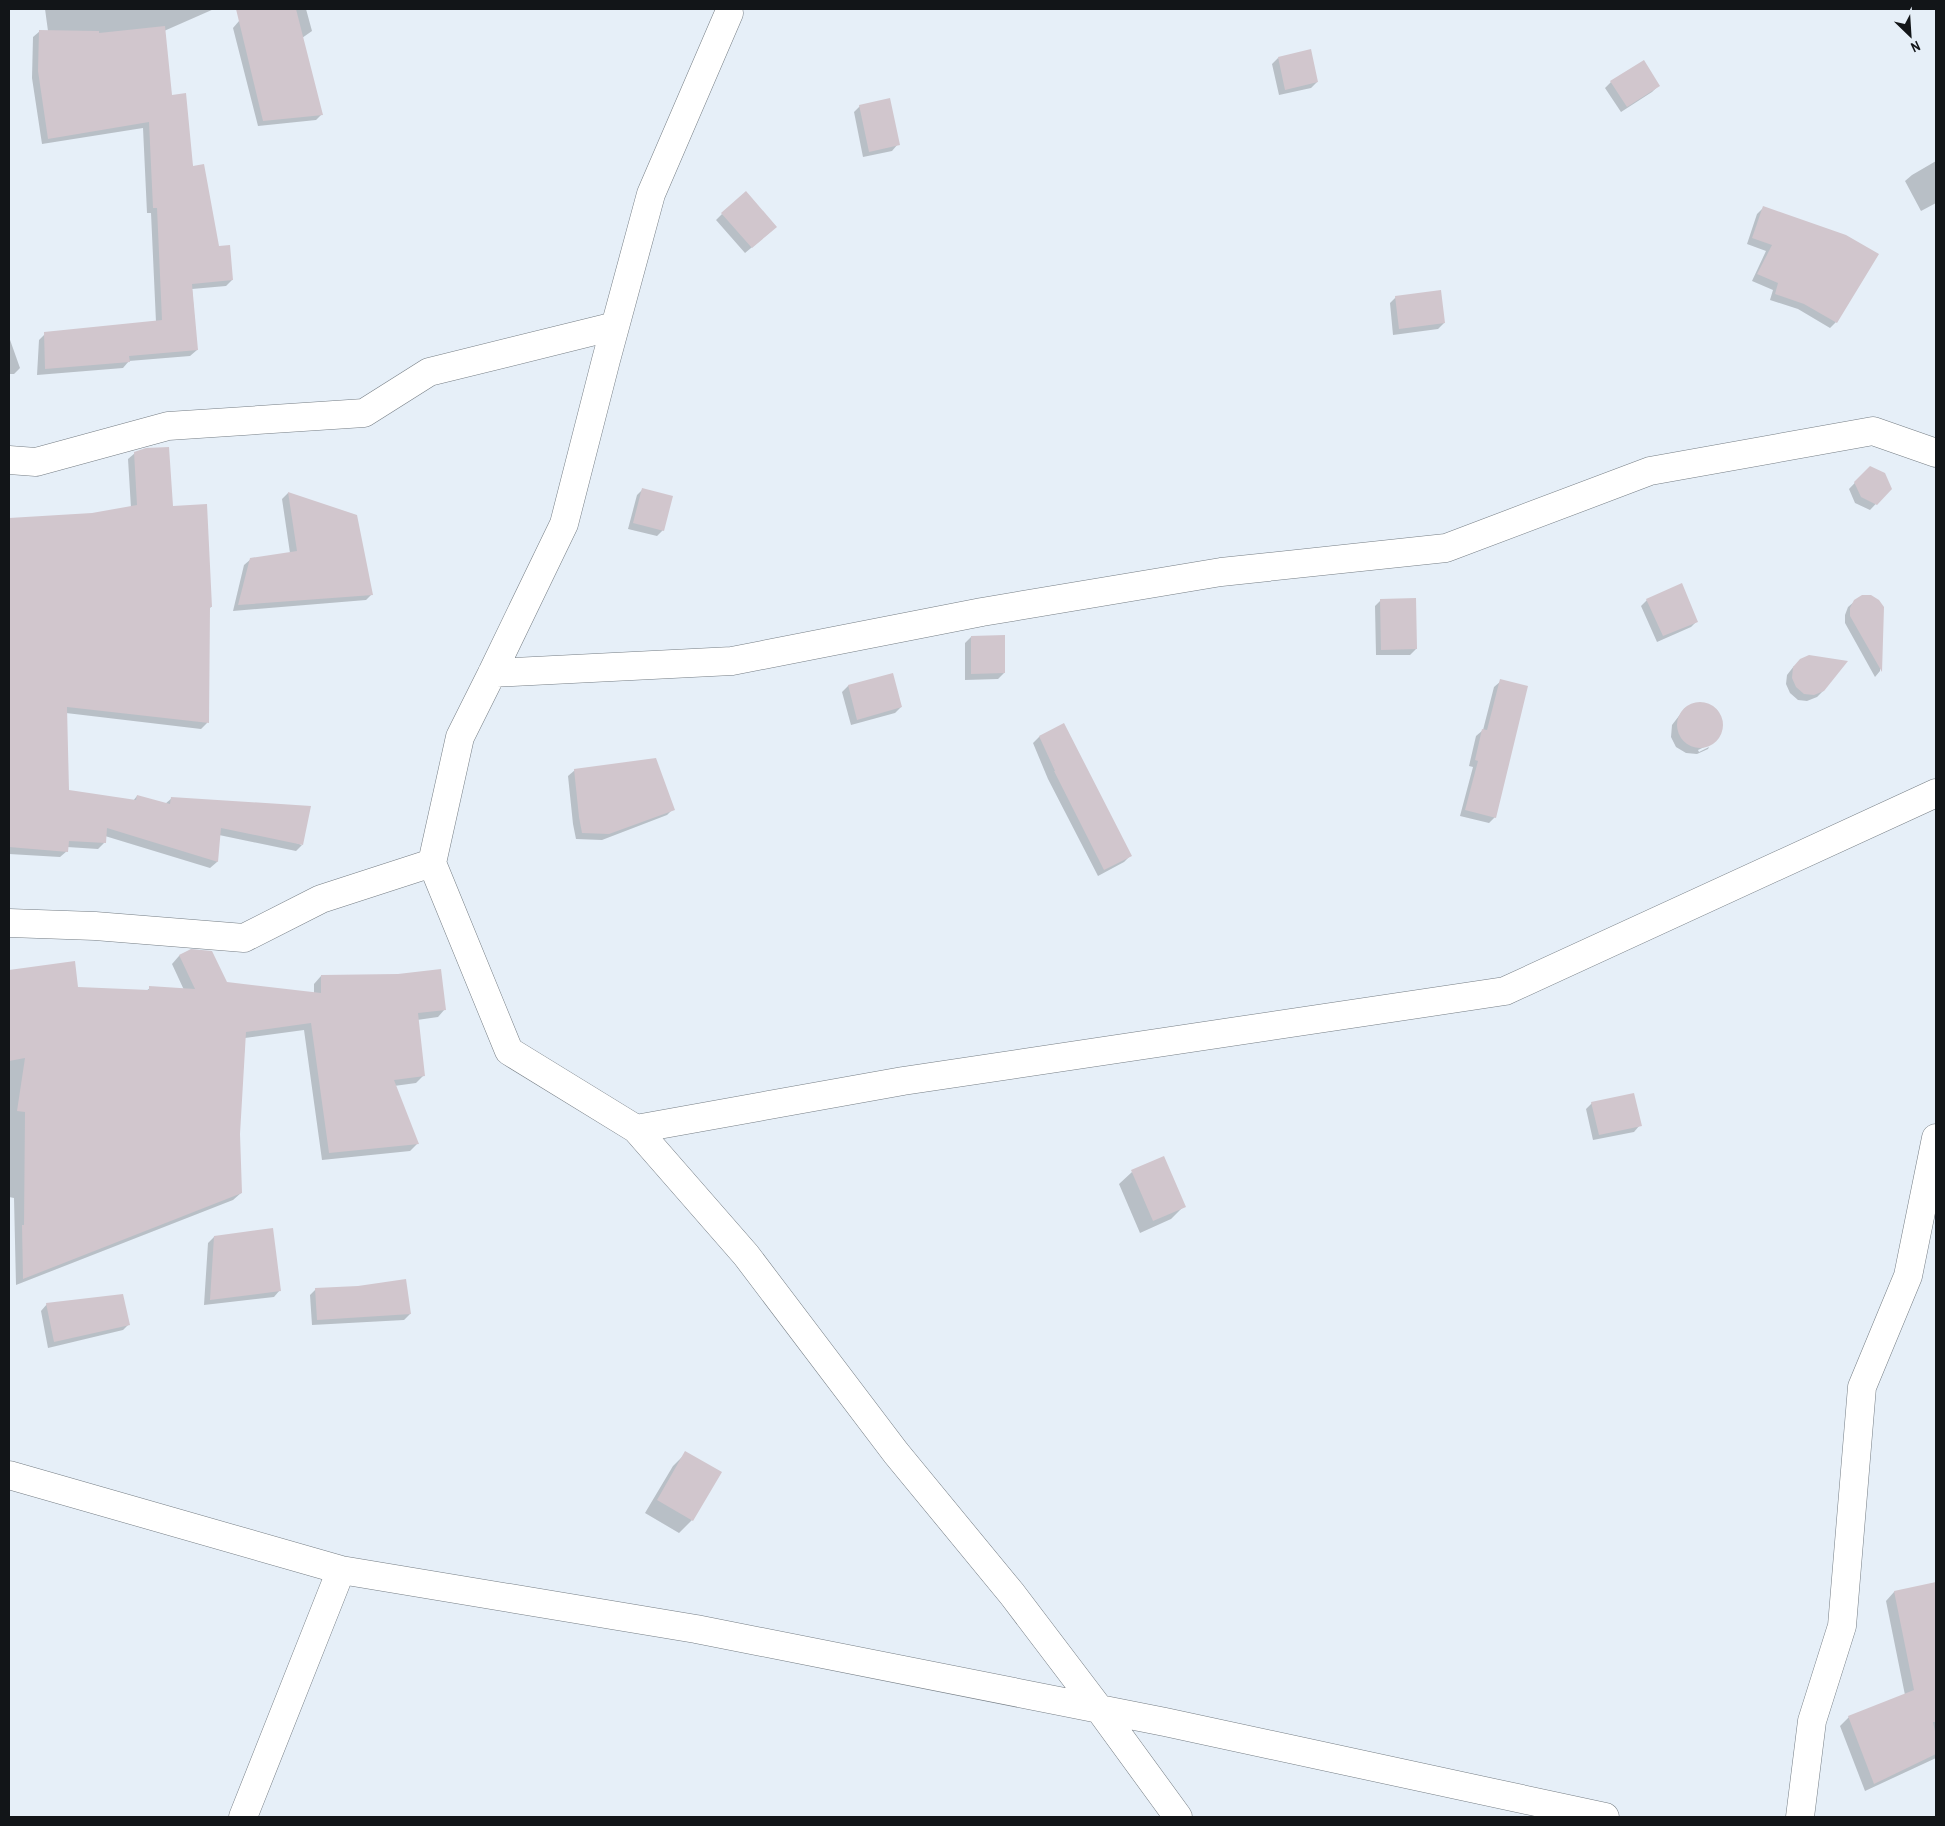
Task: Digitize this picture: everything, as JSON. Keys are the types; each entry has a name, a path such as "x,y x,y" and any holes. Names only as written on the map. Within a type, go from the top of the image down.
{"street":[{"path":"729,13 651,194 564,524 460,737 432,863 509,1051 636,1128 746,1255 896,1454 1012,1594 1178,1817"},
{"path":"9,460 36,462 168,426 364,413 429,372 615,326"},
{"path":"492,674 732,661 982,612 1212,573 1446,548 1650,472 1873,430 1936,453"},
{"path":"636,1128 903,1081 1505,991 1936,793"},
{"path":"9,923 95,926 244,938 321,898 432,863"},
{"path":"1800,1817 1812,1721 1842,1626 1862,1387 1908,1276 1936,1138"},
{"path":"9,1475 341,1570 696,1629 1100,1710 1605,1817"},
{"path":"243,1817 341,1570"}],"building":[{"path":"236,9 296,9 323,115 263,121"},
{"path":"165,26 172,95 186,93 193,166 204,164 219,246 230,245 233,280 192,284 198,350 129,356 130,362 45,369 44,332 162,320 157,208 153,208 149,122 48,139 38,71 39,30 99,31 99,33"},
{"path":"1311,49 1318,82 1285,90 1278,57"},
{"path":"1644,60 1660,86 1627,107 1610,81"},
{"path":"890,98 900,145 869,152 859,105"},
{"path":"746,191 777,227 752,248 721,213"},
{"path":"1763,206 1846,235 1879,254 1837,323 1804,304 1775,294 1778,283 1757,274 1772,245 1752,238"},
{"path":"1441,290 1445,323 1399,329 1395,296"},
{"path":"169,447 173,506 207,504 212,607 210,607 209,723 67,707 69,790 136,800 137,795 170,804 171,797 311,806 303,845 221,828 218,862 107,828 106,843 69,841 68,852 9,847 9,518 92,513 137,505 134,452 146,448"},
{"path":"1870,466 1885,473 1892,489 1877,505 1861,497 1854,482"},
{"path":"642,488 673,496 664,531 633,523"},
{"path":"288,492 357,515 373,595 238,605 250,558 297,551"},
{"path":"1682,583 1698,622 1663,636 1646,599"},
{"path":"1862,595 1871,595 1879,600 1884,607 1882,672 1850,616 1850,608 1854,600"},
{"path":"1416,598 1417,649 1381,650 1380,599"},
{"path":"1005,635 1005,673 971,674 971,636"},
{"path":"1809,655 1848,661 1824,691 1814,695 1804,694 1796,687 1792,678 1793,667 1800,659"},
{"path":"893,673 902,707 857,720 848,685"},
{"path":"1500,679 1528,686 1496,818 1465,810 1478,761 1475,760 1482,729 1487,730"},
{"path":"1705,702 1709,703 1719,712 1722,716 1722,734 1713,744 1705,748 1695,748 1687,744 1678,734 1677,720 1681,712 1691,703"},
{"path":"1064,723 1132,856 1104,870 1054,771 1039,736"},
{"path":"656,758 675,810 609,834 582,833 574,769"},
{"path":"191,949 212,951 227,982 321,993 321,975 398,974 441,969 446,1010 418,1013 425,1076 394,1080 419,1144 329,1153 311,1023 246,1032 240,1134 242,1193 23,1279 22,1225 24,1225 25,1112 17,1111 25,1058 9,1061 9,970 75,961 78,987 149,990 149,986 195,989 179,955"},
{"path":"1634,1093 1642,1126 1599,1135 1591,1102"},
{"path":"1164,1156 1186,1207 1153,1221 1131,1170"},
{"path":"273,1228 281,1291 210,1300 214,1236"},
{"path":"406,1279 411,1314 317,1320 315,1288 358,1286"},
{"path":"123,1294 130,1325 54,1342 46,1303"},
{"path":"685,1451 722,1472 693,1521 657,1500"},
{"path":"1936,1582 1936,1722 1933,1722 1936,1736 1936,1754 1874,1784 1848,1716 1914,1690 1894,1591"}]}
